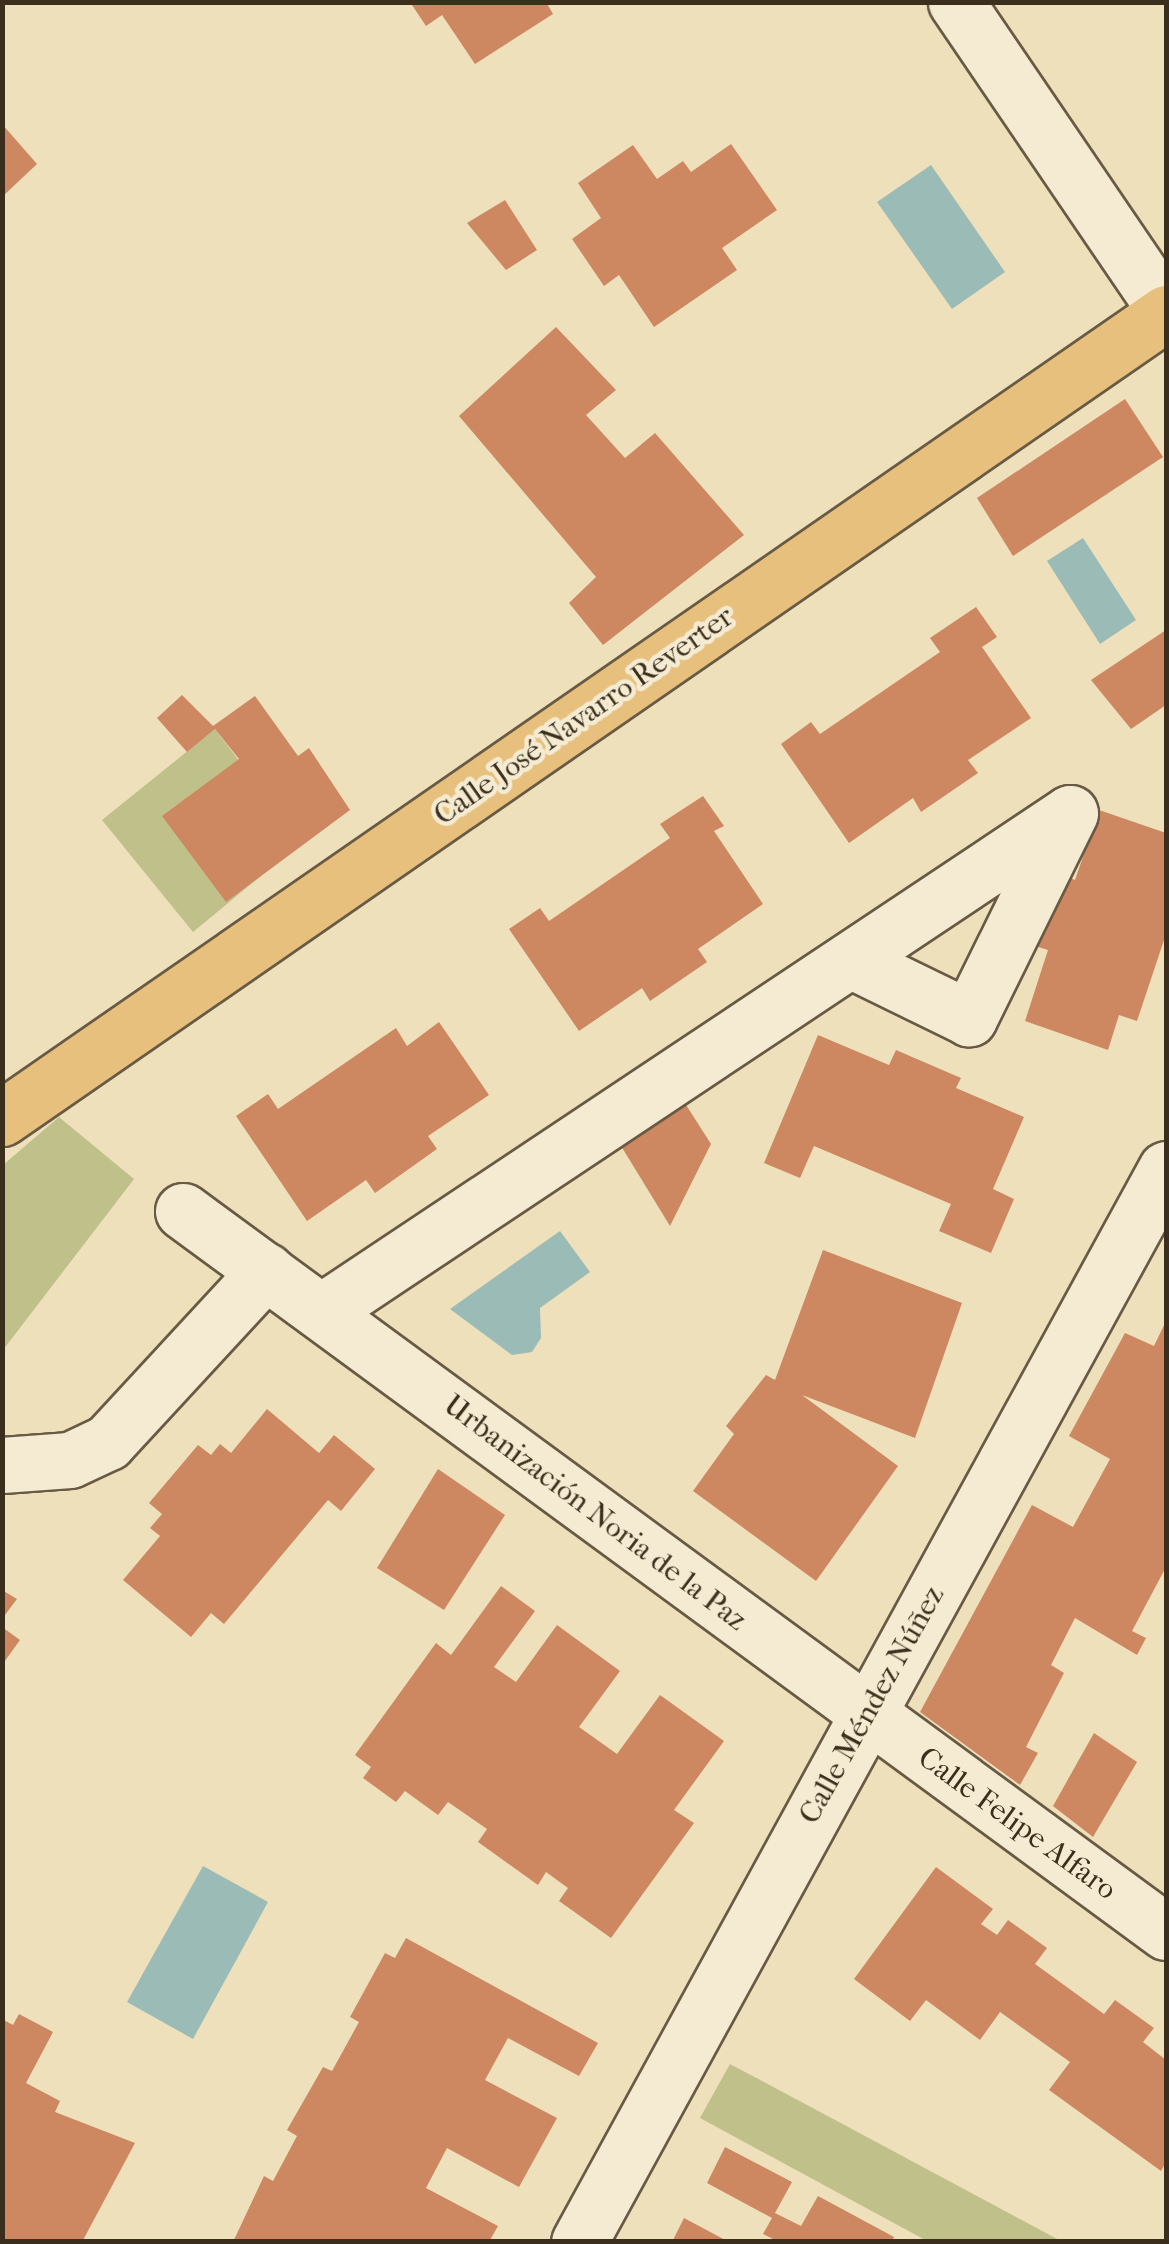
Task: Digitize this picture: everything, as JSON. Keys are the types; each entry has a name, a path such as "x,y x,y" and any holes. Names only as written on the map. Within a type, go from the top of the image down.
{"main road":[{"name":"Calle José Navarro Reverter","path":"2,1118 1166,312"}],"street":[{"path":"956,2 1166,312"},
{"path":"324,1310 850,960"},
{"name":"Calle Méndez Núñez","path":"579,2242 1166,1168"},
{"name":"Urbanización Noria de la Paz","path":"183,1211 324,1310 867,1715"},
{"path":"2,1465 70,1460 108,1442 266,1271"},
{"name":"Calle Felipe Alfaro","path":"867,1715 1166,1932"}],"green space":[{"path":"215,729 301,843 193,932 102,820"},
{"path":"59,1117 134,1179 3,1350 3,1165"},
{"path":"730,2064 1061,2241 927,2241 700,2118"}],"water":[{"path":"931,165 1005,272 952,309 877,202"},
{"path":"1083,538 1136,620 1100,644 1047,561"},
{"path":"560,1231 590,1272 540,1308 541,1338 532,1352 512,1355 450,1309"},
{"path":"203,1866 268,1902 193,2039 127,2002"}],"building":[{"path":"410,2 546,2 553,14 475,64 442,15 426,26"},
{"path":"2,124 37,164 2,197"},
{"path":"731,144 777,210 722,248 737,270 654,327 619,275 604,286 572,239 601,218 578,183 633,145 657,179 683,161 691,172"},
{"path":"505,200 537,250 506,270 467,223"},
{"path":"556,327 616,390 586,415 625,458 655,433 744,535 603,645 569,603 596,577 459,416"},
{"path":"1125,399 1163,457 1013,556 977,498"},
{"path":"976,607 997,637 982,647 1031,718 968,760 978,773 921,812 913,798 849,843 781,744 811,722 820,734 940,652 930,638"},
{"path":"1166,630 1166,705 1131,729 1091,680"},
{"path":"182,695 213,726 255,696 298,756 309,748 350,810 226,902 162,816 239,759 215,729 187,752 157,718"},
{"path":"703,796 724,826 714,831 763,904 698,949 707,962 650,1001 642,988 579,1031 509,929 540,908 549,921 670,838 660,824"},
{"path":"1099,810 1166,833 1166,934 1137,1021 1119,1015 1108,1050 1025,1021 1048,950 1032,945 1056,872 1075,880"},
{"path":"439,1022 489,1095 428,1136 437,1149 375,1193 366,1180 307,1221 236,1116 268,1094 278,1109 396,1028 407,1046"},
{"path":"818,1035 889,1065 896,1050 961,1078 956,1088 1024,1117 993,1189 1014,1199 991,1253 939,1231 951,1204 814,1146 800,1178 764,1163"},
{"path":"681,1097 711,1144 670,1226 618,1141"},
{"path":"823,1250 962,1303 915,1438 802,1395 898,1466 816,1581 693,1491 734,1434 726,1426 766,1375 775,1380"},
{"path":"1166,1321 1166,1567 1132,1631 1146,1638 1137,1655 1075,1618 1051,1665 1064,1673 1026,1747 1038,1753 1020,1785 920,1712 1032,1505 1073,1527 1110,1459 1069,1436 1125,1333 1154,1346"},
{"path":"267,1409 319,1453 334,1435 375,1469 341,1511 328,1500 224,1624 211,1613 191,1637 123,1580 160,1536 150,1528 162,1514 149,1503 198,1445 211,1455 220,1444 231,1453"},
{"path":"438,1469 505,1515 444,1610 377,1568"},
{"path":"501,1586 535,1611 494,1667 516,1682 557,1625 620,1671 579,1727 617,1754 660,1695 724,1741 674,1810 694,1823 611,1938 559,1901 568,1888 546,1872 538,1885 478,1842 487,1829 448,1802 438,1815 405,1791 396,1802 363,1778 371,1767 355,1755 436,1643 451,1655"},
{"path":"2,1590 17,1599 2,1619"},
{"path":"2,1627 20,1640 2,1665"},
{"path":"1094,1733 1137,1762 1093,1837 1053,1806"},
{"path":"936,1867 993,1909 981,1924 997,1935 1008,1920 1047,1948 1035,1964 1104,2014 1115,2000 1154,2028 1143,2042 1166,2060 1166,2162 1161,2171 1049,2090 1070,2062 1000,2012 980,2040 926,2000 910,2021 854,1979"},
{"path":"406,1938 598,2043 579,2076 508,2038 485,2080 557,2118 519,2187 447,2148 426,2188 498,2226 489,2242 233,2242 264,2176 273,2181 297,2136 287,2130 323,2067 332,2071 359,2022 350,2017 385,1953 395,1958"},
{"path":"19,2014 53,2032 26,2083 60,2101 55,2112 135,2143 82,2242 2,2242 2,2019 13,2025"},
{"path":"725,2147 792,2182 775,2213 801,2226 818,2196 894,2237 892,2242 779,2242 763,2234 772,2218 707,2183"},
{"path":"684,2218 729,2242 672,2242"}]}
